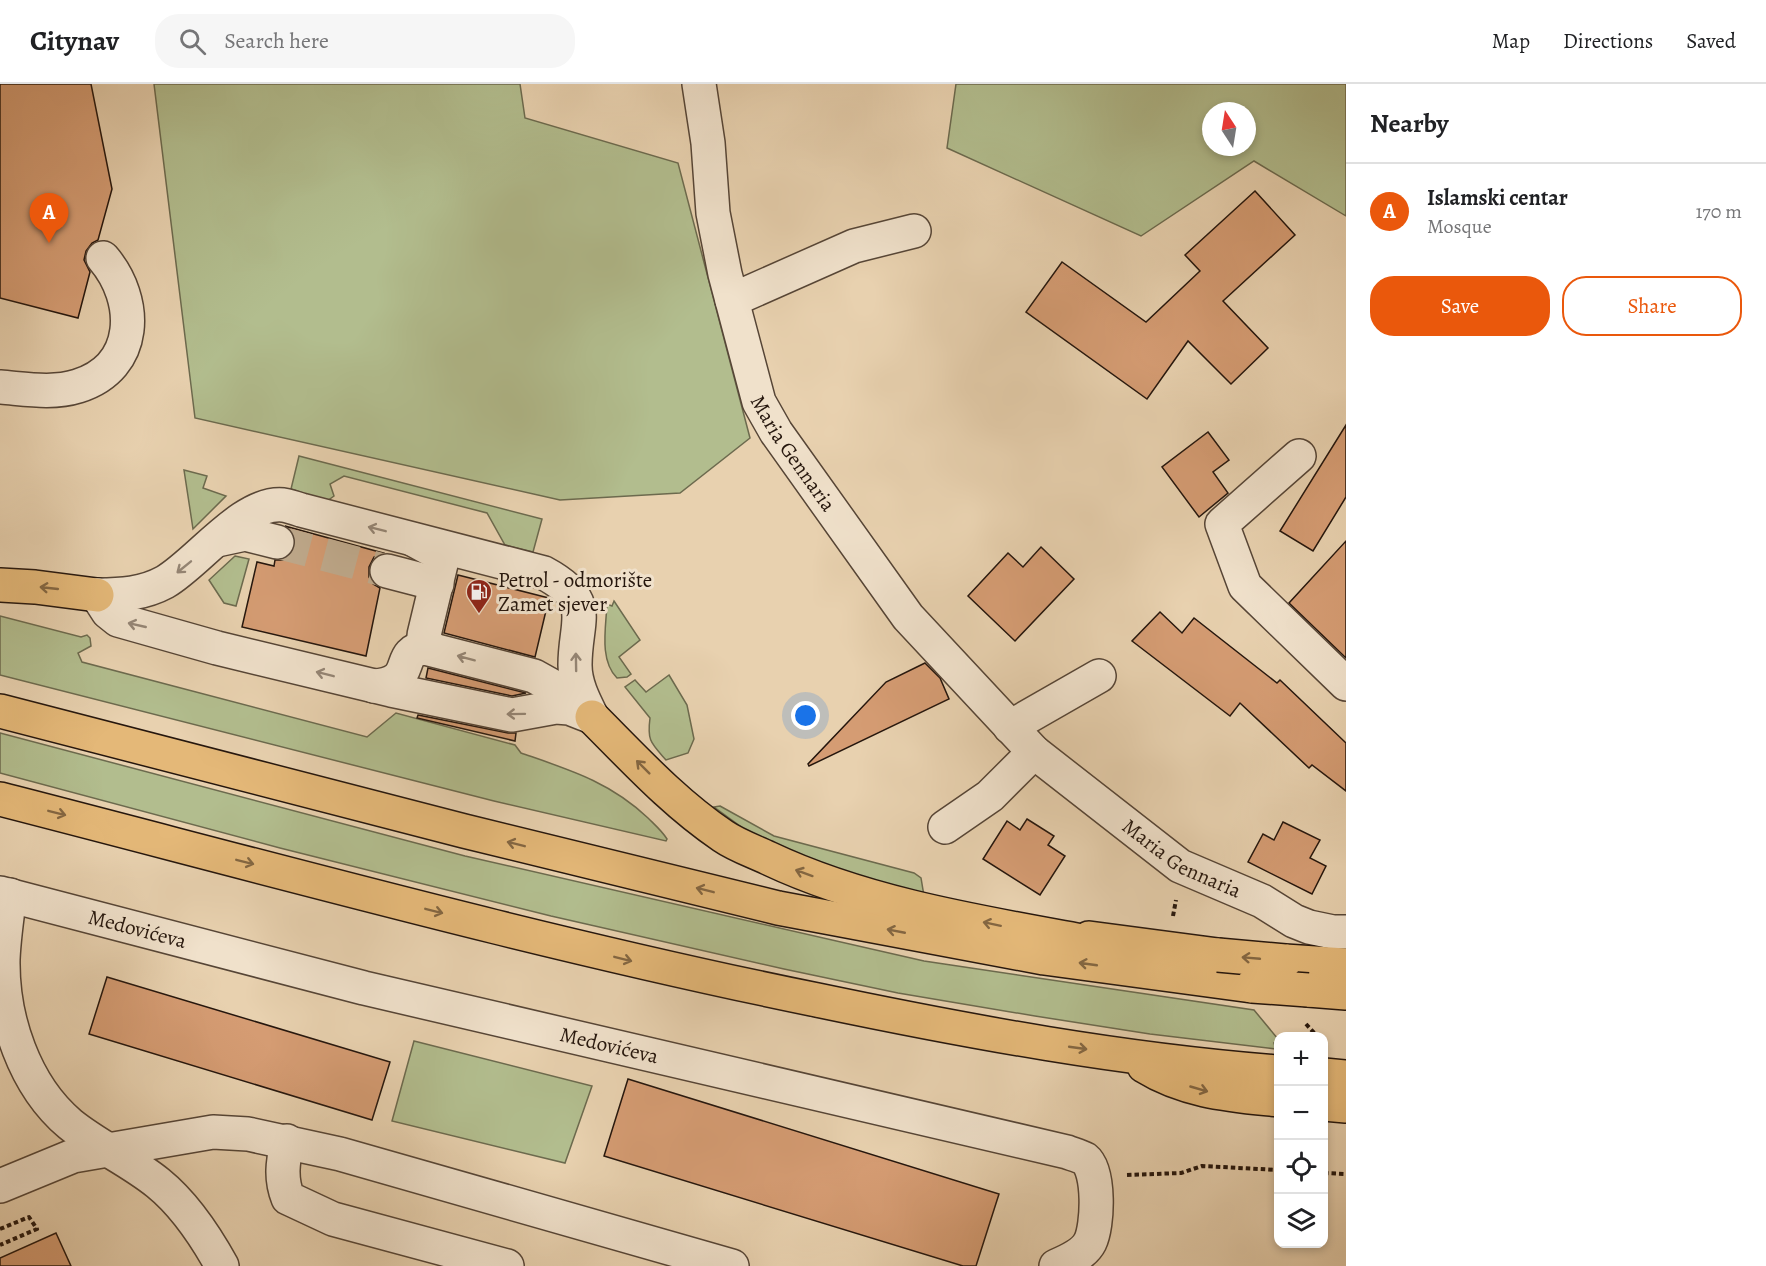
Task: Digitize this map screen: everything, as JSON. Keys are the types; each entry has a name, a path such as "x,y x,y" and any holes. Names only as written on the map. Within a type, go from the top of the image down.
{"highway":[{"path":"0,585 57,589 97,595"},
{"path":"0,711 464,831 778,908 1044,958 1213,968 1285,961 1335,985"},
{"path":"592,717 687,810 726,838 789,868 860,893 1213,968 1252,986 1335,985"},
{"path":"0,799 639,963 879,1013 1028,1040 1128,1055 1274,1072"},
{"path":"1128,1055 1153,1071 1196,1089 1274,1100"},
{"path":"1328,1082 1340,1098"}],"street":[{"name":"Maria Gennaria","path":"699,84 708,143 713,213 732,300 759,402 776,432 908,617 1034,752 1180,866 1262,902 1294,921 1333,932 1346,932"},
{"path":"732,300 854,246 914,231"},
{"path":"0,387 48,391 78,386 98,377 118,358 129,326 127,301 114,271 103,258"},
{"path":"1299,456 1222,524 1245,586 1346,684"},
{"path":"283,505 544,573 559,580 578,605 580,617 575,667 582,698 592,717 569,708 556,707 512,716 217,648 118,620 108,612 97,595 135,593 161,584 243,518 262,508 283,505"},
{"path":"217,540 245,534 277,542"},
{"path":"411,538 441,556 442,564 424,635 427,645 432,649"},
{"path":"387,571 437,584"},
{"path":"374,686 397,681 403,672 406,660 415,651 425,648 534,676 552,686 592,717"},
{"path":"1010,727 1099,676"},
{"path":"945,827 990,796 1034,752"},
{"name":"Medovićeva","path":"222,1266 188,1214 159,1183 72,1125 15,1072 5,990 5,894 364,988 1067,1152 1086,1160 1095,1176"},
{"path":"0,1186 74,1156 213,1132 248,1134 340,1154 732,1266"},
{"path":"287,1141 281,1173 282,1185 288,1198 333,1219 507,1266"},
{"path":"1056,1266 1073,1259 1090,1242 1096,1212 1095,1176"}],"path":[{"path":"1095,1176 1181,1173 1202,1166 1274,1170"},
{"path":"1328,1173 1346,1174"},
{"path":"0,1228 29,1217 37,1229 0,1245"}],"green space":[{"path":"154,84 520,84 525,118 678,163 750,438 680,493 560,500 195,418"},
{"path":"956,84 1346,84 1346,216 1254,161 1141,236 947,148"},
{"path":"299,456 542,519 533,552 505,545 487,513 344,476 330,484 334,496 327,501 291,489"},
{"path":"184,470 207,476 203,488 226,496 193,529"},
{"path":"235,556 249,559 236,606 224,603 209,580"},
{"path":"614,601 640,640 619,657 631,674 627,677 617,678 611,671 606,653 607,604 612,606"},
{"path":"0,616 81,637 87,635 91,646 78,653 82,662 367,737 396,713 515,745 521,753 589,778 619,795 648,818 667,839 666,841 494,801 0,675"},
{"path":"669,675 687,705 694,739 688,753 666,760 651,741 650,718 625,687 635,680 646,692"},
{"path":"0,733 465,856 924,961 1254,1010 1274,1034 1274,1049 1150,1034 1035,1016 898,993 784,969 551,916 280,848 0,773"},
{"path":"720,806 774,836 914,873 921,878 924,896 818,863 751,834 714,807"},
{"path":"414,1041 592,1086 565,1163 392,1121"}],"building":[{"path":"0,84 91,84 112,189 98,240 92,243 86,251 84,260 90,272 78,318 0,298"},
{"path":"1255,191 1295,235 1223,301 1268,348 1231,384 1188,341 1147,399 1026,312 1062,262 1146,322 1200,271 1185,255"},
{"path":"1346,425 1346,497 1313,551 1280,531"},
{"path":"1208,432 1229,460 1213,472 1228,493 1199,517 1162,467"},
{"path":"285,526 383,553 374,557 369,567 369,577 373,584 380,588 366,656 242,627 257,562 274,566 275,560 283,560 295,547 295,536"},
{"path":"1346,541 1346,658 1289,603"},
{"path":"1041,547 1074,579 1015,641 968,596 1008,553 1023,567"},
{"path":"458,575 549,598 535,657 444,633"},
{"path":"1160,612 1182,633 1194,618 1277,683 1280,680 1346,743 1346,791 1312,765 1309,768 1240,703 1230,716 1132,641"},
{"path":"925,663 940,678 949,699 809,766 808,764 886,682"},
{"path":"428,668 526,693 512,696 426,678"},
{"path":"418,715 516,733 515,741 417,718"},
{"path":"1027,819 1054,836 1048,845 1065,856 1040,895 983,859 1007,821 1020,830"},
{"path":"1283,822 1320,840 1310,858 1326,866 1312,894 1248,862 1263,834 1274,840"},
{"path":"107,977 390,1062 372,1120 89,1034"},
{"path":"628,1079 999,1194 976,1266 963,1266 604,1156"},
{"path":"56,1233 71,1266 0,1266 0,1258"}],"tunnel":[{"path":"277,542 387,571"}],"place":[{"name":"Islamski centar","path":"49,243"},
{"name":"Petrol - odmorište Zamet sjever","path":"479,615"}]}
